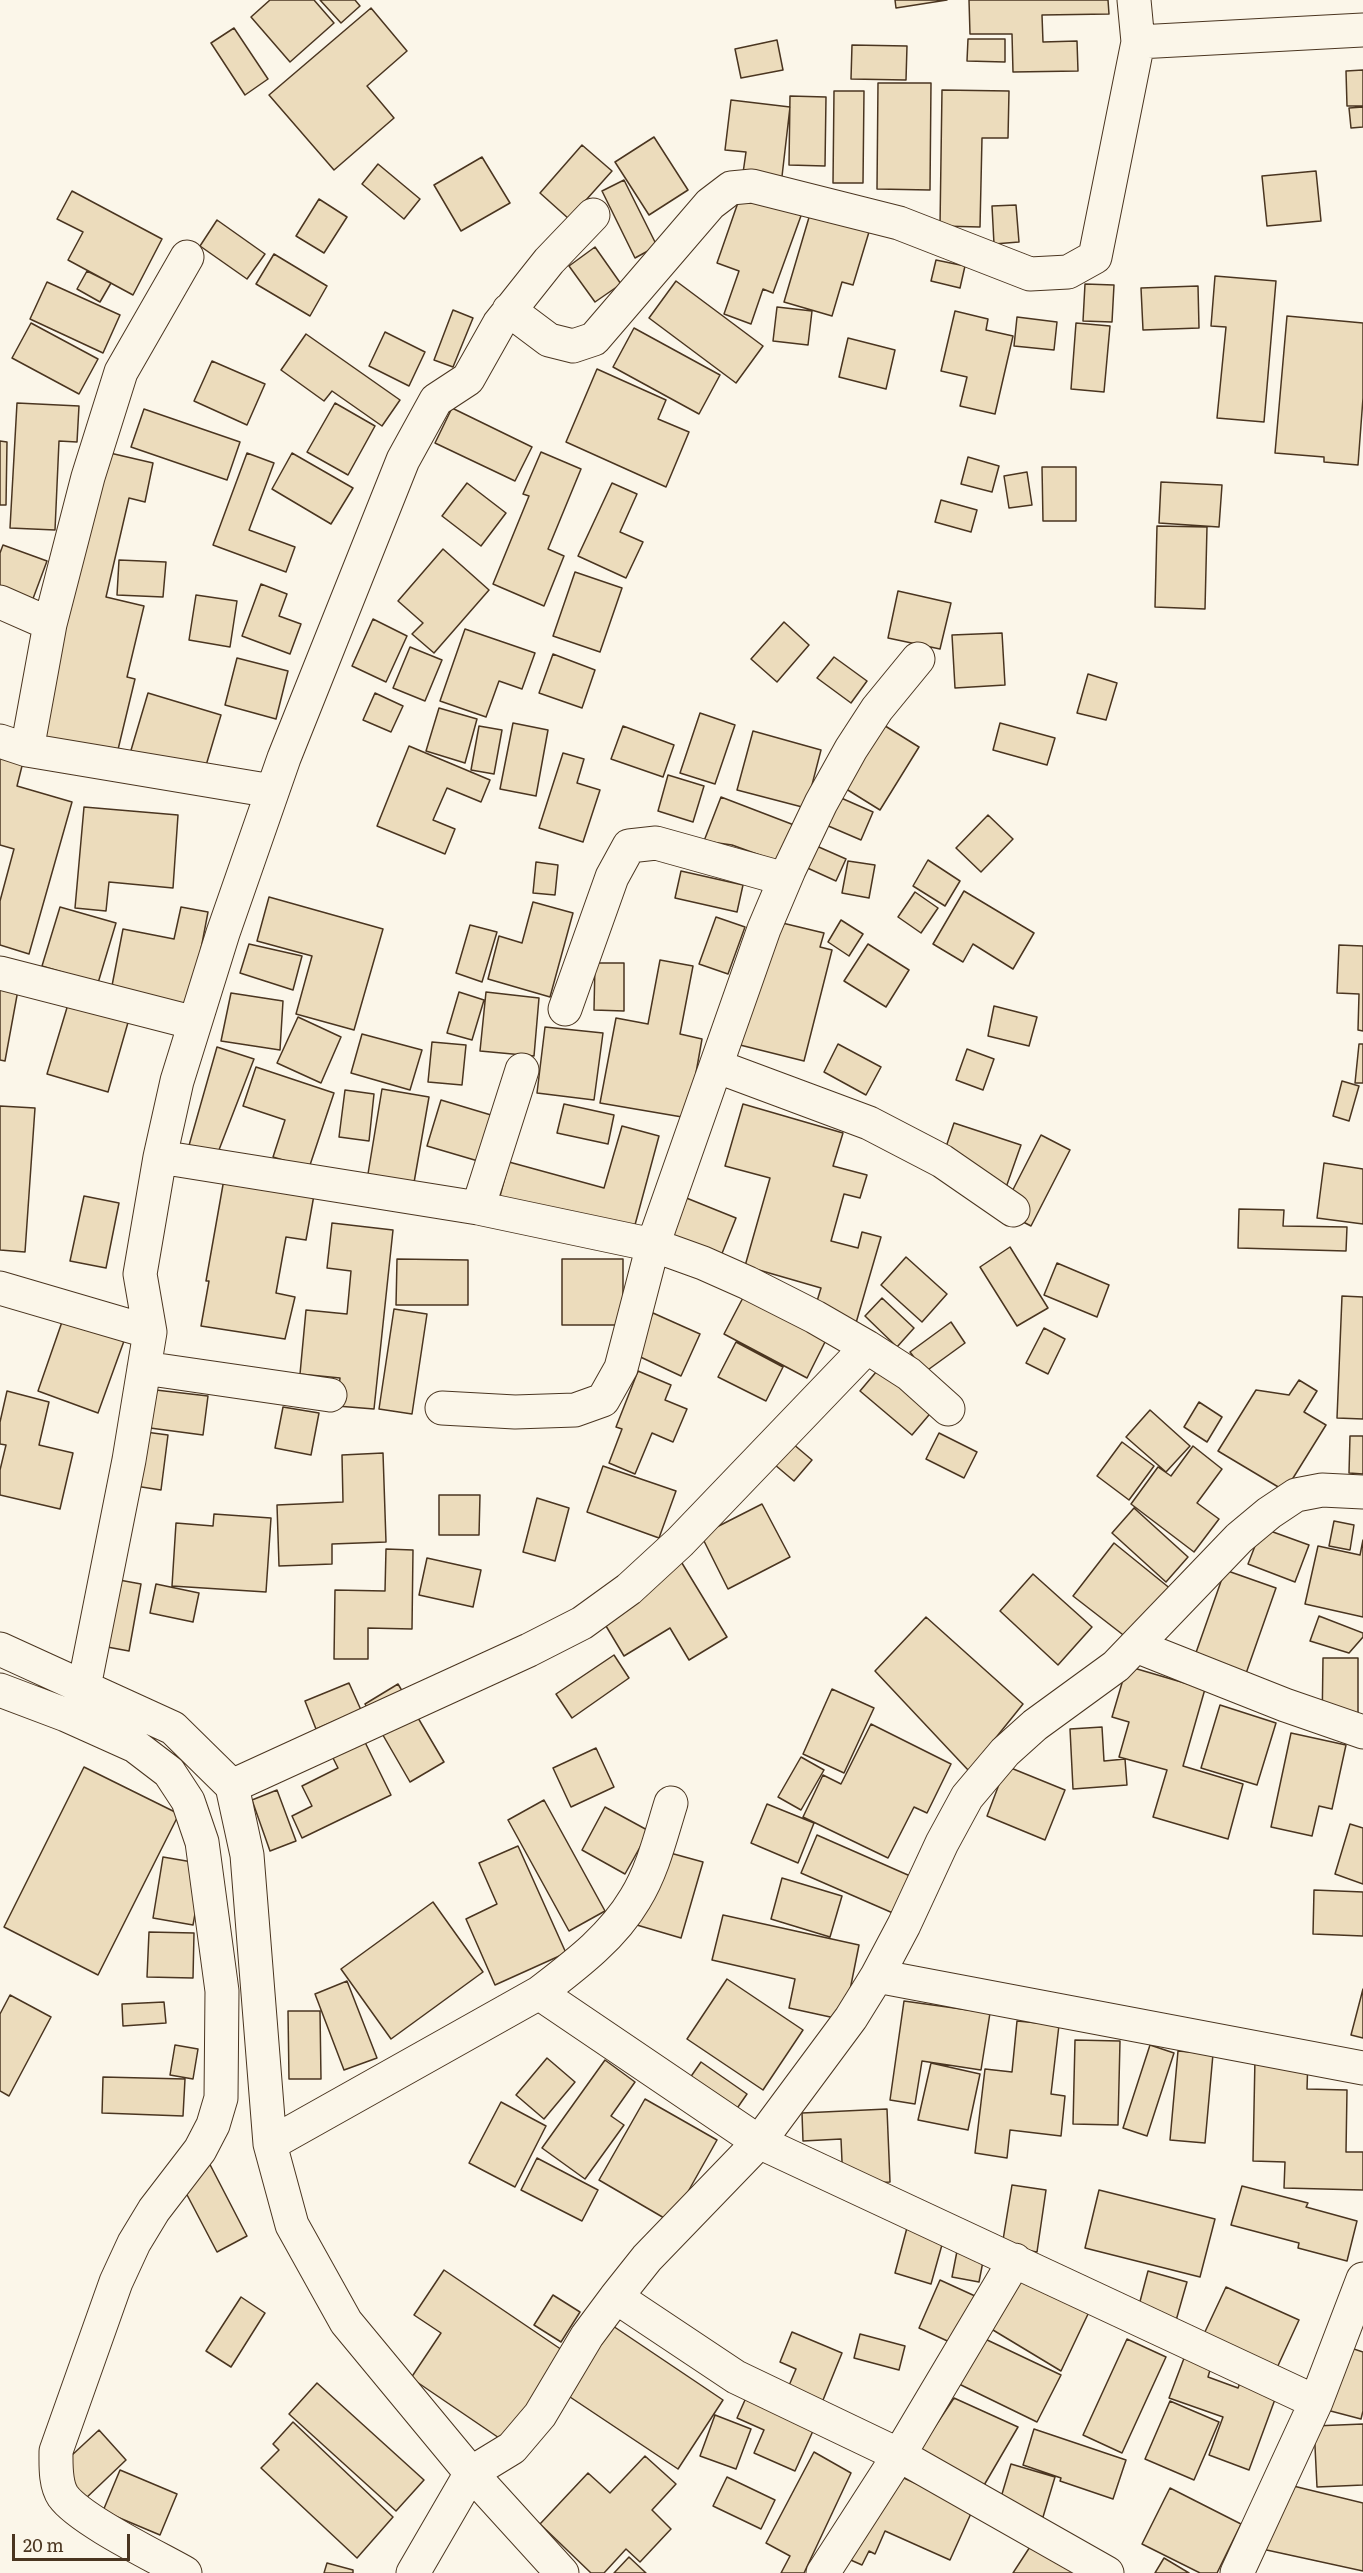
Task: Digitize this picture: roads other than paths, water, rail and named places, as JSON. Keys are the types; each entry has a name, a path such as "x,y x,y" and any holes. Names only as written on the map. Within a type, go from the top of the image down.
{"street":[{"path":"509,310 549,340 573,346 594,339 710,204 731,188 752,186 899,223 1030,274 1068,272 1095,257 1138,42 1134,0"},
{"path":"1138,42 1363,30"},
{"path":"84,1687 150,1332 140,1274 160,1157 177,1081 272,791 404,460 436,400 468,379 498,324 549,261 593,215"},
{"path":"187,257 121,372 88,477 50,624 13,745 272,791"},
{"path":"0,602 50,624"},
{"path":"442,1408 515,1412 575,1410 603,1400 621,1368 653,1245 764,929 785,879 821,803 851,749 877,709 918,659"},
{"path":"565,1008 612,877 629,846 656,843 785,879"},
{"path":"0,973 195,1023"},
{"path":"716,1066 869,1123 942,1161 1013,1210"},
{"path":"478,1208 522,1070"},
{"path":"160,1157 478,1208 653,1245 703,1263 748,1283 867,1347 909,1374 948,1409"},
{"path":"0,1287 150,1332"},
{"path":"232,1786 529,1650 582,1623 629,1589 680,1542 867,1347"},
{"path":"144,1368 330,1395"},
{"path":"413,2573 471,2473 512,2448 540,2415 587,2336 616,2297 647,2258 759,2142 851,2018 904,1925 942,1843 967,1797 1005,1752 1035,1725 1116,1666 1239,1538 1296,1495 1322,1490 1363,1492"},
{"path":"1136,1646 1285,1705 1363,1732"},
{"path":"0,1649 173,1728 232,1786 247,1855 270,2144 292,2225 346,2322 471,2473 562,2573"},
{"path":"0,1690 66,1715 135,1746 169,1772 188,1801 202,1842 222,1991 221,2098 213,2125 200,2150 154,2210 134,2243 116,2282 56,2451 56,2475 62,2495 78,2511 185,2573"},
{"path":"270,2144 539,1993 577,1963 599,1943 635,1899 654,1856 671,1803"},
{"path":"877,1976 1363,2068"},
{"path":"539,1993 759,2142 1316,2402"},
{"path":"823,2573 899,2455 1015,2260"},
{"path":"1238,2573 1316,2402 1352,2338 1363,2279"},
{"path":"616,2297 736,2377 899,2455 1107,2573"}]}
